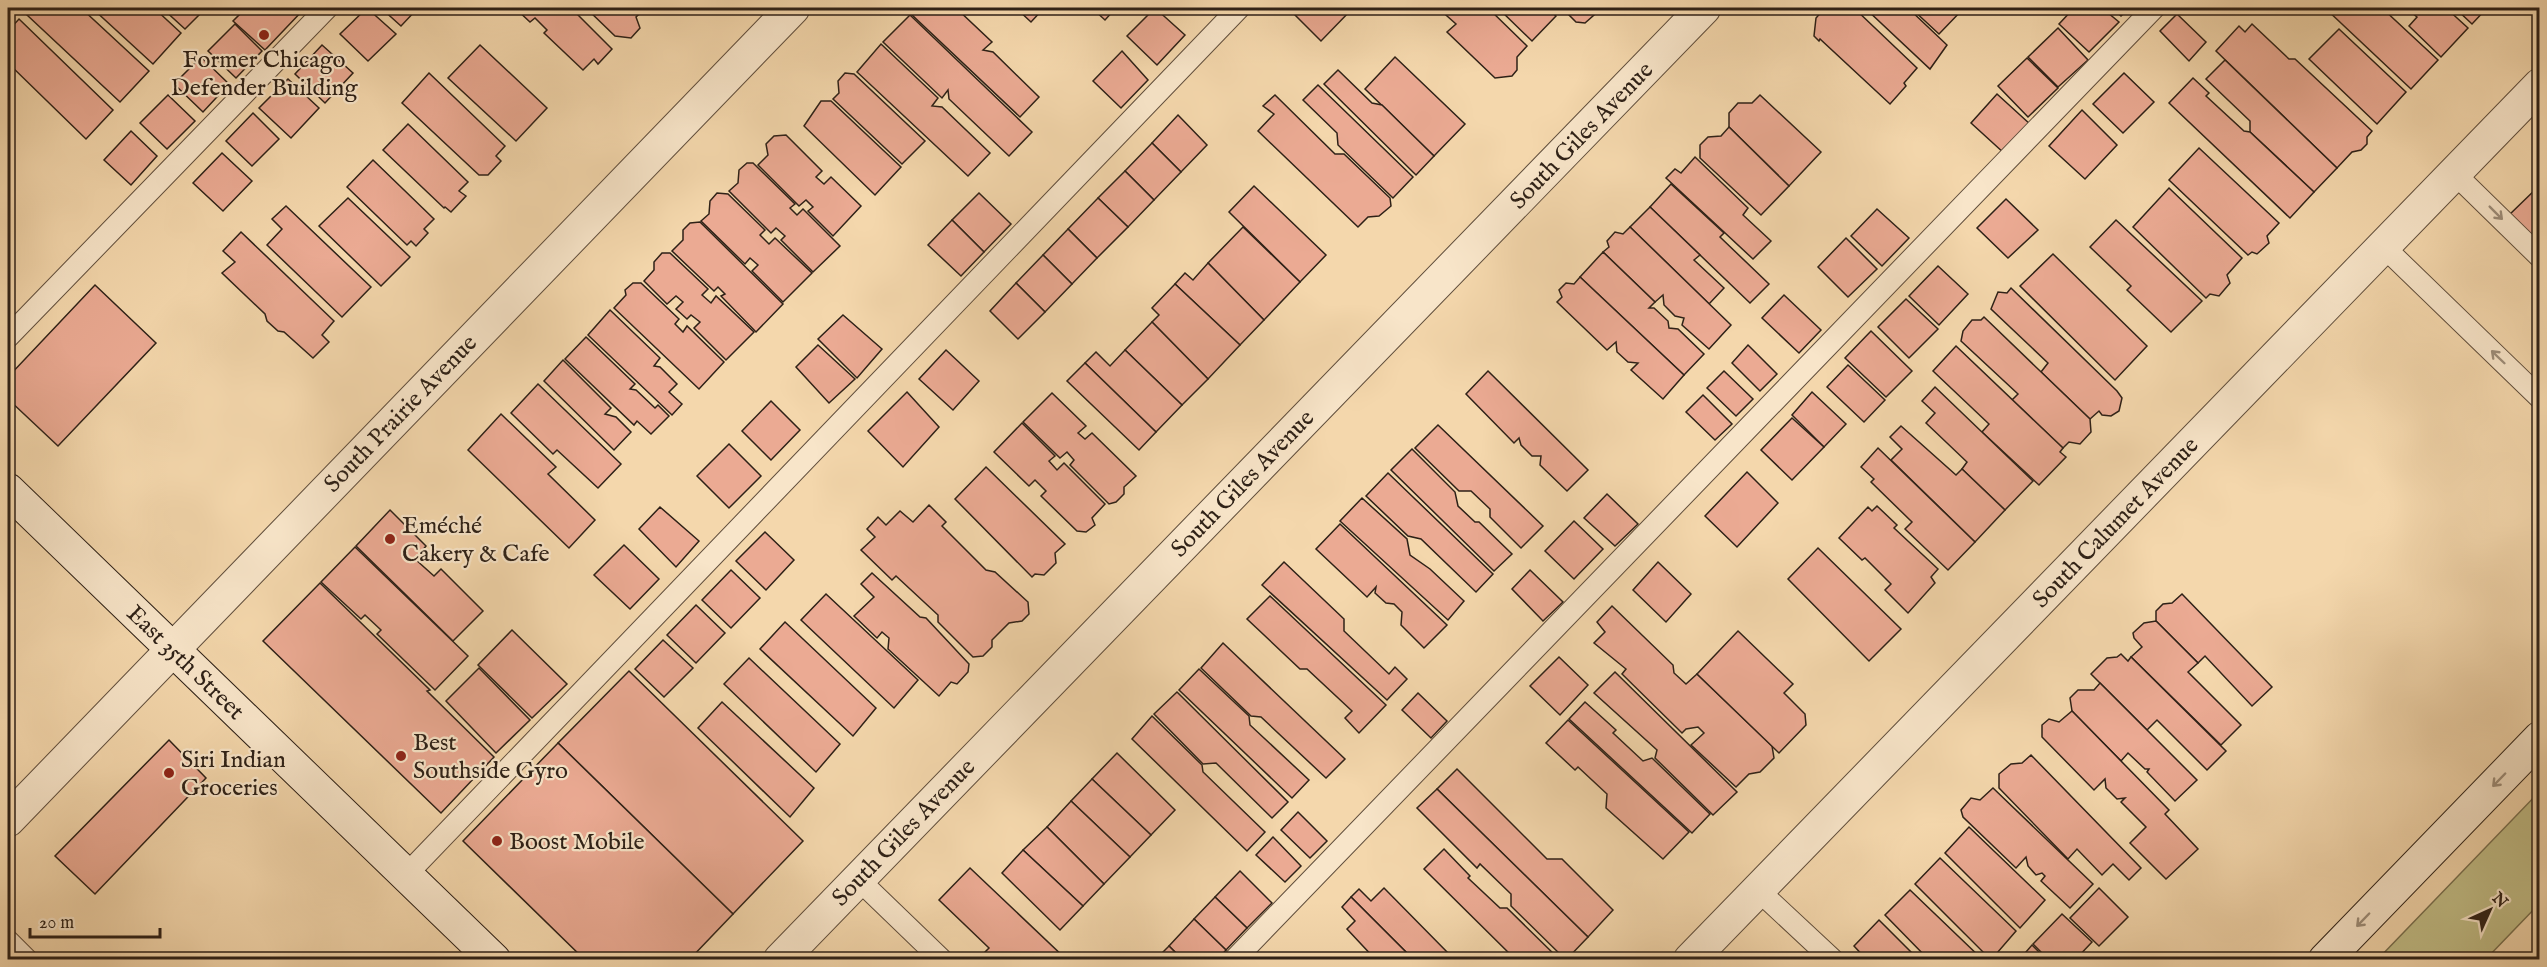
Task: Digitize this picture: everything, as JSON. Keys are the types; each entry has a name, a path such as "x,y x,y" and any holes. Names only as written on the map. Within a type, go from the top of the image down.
{"street":[{"name":"South Prairie Avenue","path":"8,820 793,8"},
{"name":"South Giles Avenue","path":"780,960 1704,8"},
{"name":"South Calumet Avenue","path":"1690,960 2540,85"},
{"name":"East 35th Street","path":"8,490 494,960"},
{"path":"2325,960 2540,738"}],"lane":[{"path":"8,337 327,8"},
{"path":"406,875 1239,8"},
{"path":"1234,960 2154,8"},
{"path":"2454,172 2540,256"},
{"path":"2383,246 2540,398"},
{"path":"858,879 942,960"},
{"path":"1758,890 1833,960"},
{"path":"8,940 27,960"}],"shaded area":[{"path":"2539,792 2539,904 2486,959 2378,959"}],"building":[{"path":"34,8 81,8 149,71 120,102 27,15"},
{"path":"92,8 154,8 181,33 153,64"},
{"path":"162,8 206,8 185,29"},
{"name":"Former Chicago Defender Building","path":"241,8 305,8 265,50 233,21 244,10"},
{"path":"367,8 396,34 368,61 340,34"},
{"path":"381,8 418,8 401,26"},
{"path":"515,8 571,8 612,49 598,64 594,59 583,70 544,33 547,30 535,18 530,22"},
{"path":"586,8 646,8 636,17 640,28 631,38 615,36"},
{"path":"917,8 956,8 992,42 983,50 993,52 1039,97 1020,117 911,14"},
{"path":"1016,8 1044,8 1031,22"},
{"path":"1092,8 1116,8 1105,20"},
{"path":"1155,8 1185,35 1157,65 1127,36"},
{"path":"1288,8 1349,8 1351,10 1321,41"},
{"path":"1438,8 1488,8 1527,46 1517,57 1517,70 1512,76 1495,78 1447,32 1456,24"},
{"path":"1498,8 1547,8 1556,16 1532,41"},
{"path":"1562,8 1602,8 1585,23 1576,22"},
{"path":"1825,8 1854,8 1917,68 1904,83 1906,86 1890,104 1814,36 1816,18"},
{"path":"1865,8 1908,8 1947,45 1930,69"},
{"path":"1911,8 1964,8 1939,34"},
{"path":"2074,8 2102,8 2119,22 2089,52 2059,24"},
{"path":"2112,8 2129,8 2121,16"},
{"path":"2325,8 2382,8 2438,60 2411,89"},
{"path":"2406,8 2446,8 2468,28 2441,57 2409,26 2417,17"},
{"path":"2455,8 2487,8 2472,24"},
{"path":"2177,14 2206,42 2189,61 2160,31"},
{"path":"910,15 1032,132 1009,156 949,99 948,90 942,98 883,42"},
{"path":"19,19 113,110 86,139 8,63 8,31"},
{"path":"235,24 262,51 236,78 208,51"},
{"path":"2252,24 2289,59 2295,59 2372,131 2367,137 2367,144 2361,150 2352,152 2337,168 2216,51 2239,26 2245,32"},
{"path":"2058,28 2088,60 2058,87 2028,57"},
{"path":"2339,29 2406,92 2377,124 2309,59"},
{"path":"881,44 938,98 932,106 942,107 990,153 968,176 857,72"},
{"path":"322,45 353,73 325,103 295,74"},
{"path":"480,45 547,108 516,141 448,78"},
{"path":"1122,51 1148,80 1121,108 1093,81"},
{"path":"201,57 229,84 203,112 174,84"},
{"path":"1395,57 1465,124 1434,156 1365,89"},
{"path":"2027,58 2058,88 2028,117 1998,86"},
{"path":"2225,60 2337,168 2314,192 2250,132 2250,121 2206,79"},
{"path":"1338,70 1372,103 1382,105 1434,156 1416,175 1324,84"},
{"path":"429,73 505,146 496,156 501,161 488,175 479,175 402,103"},
{"path":"845,73 854,74 925,141 902,164 833,99 839,93 838,81"},
{"path":"2124,73 2154,102 2123,133 2093,104"},
{"path":"2193,78 2209,93 2206,96 2244,131 2250,132 2314,192 2290,218 2169,103"},
{"path":"288,79 319,108 291,138 259,108"},
{"path":"1318,85 1413,177 1393,198 1338,145 1337,133 1303,100"},
{"path":"1997,94 2031,125 2005,154 1971,123"},
{"path":"168,95 195,121 167,149 140,123"},
{"path":"1275,95 1335,154 1344,154 1390,198 1391,206 1379,216 1368,217 1358,227 1258,131 1274,114 1263,106"},
{"path":"1760,95 1821,152 1789,186 1729,127 1729,113 1738,103 1752,103"},
{"path":"821,101 831,101 901,167 875,195 804,126"},
{"path":"2082,110 2117,145 2085,179 2049,146"},
{"path":"253,113 279,139 252,166 226,141"},
{"path":"1178,115 1207,145 1181,172 1152,143"},
{"path":"408,124 468,182 459,191 466,196 451,212 383,150"},
{"path":"1729,127 1789,186 1761,215 1700,158 1700,145 1708,137 1721,136"},
{"path":"131,131 157,156 131,185 104,160"},
{"path":"786,135 822,171 816,177 824,184 831,177 861,206 833,236 808,211 813,207 806,200 799,206 758,165 768,155 766,144 774,136"},
{"path":"1152,143 1181,172 1154,200 1125,171"},
{"path":"2199,148 2279,223 2267,236 2269,243 2257,254 2252,252 2248,255 2169,180"},
{"path":"222,153 252,181 223,211 193,183"},
{"path":"1695,157 1748,208 1743,215 1771,241 1753,259 1666,178 1675,169 1681,173"},
{"path":"373,160 434,219 424,229 428,233 416,246 411,241 407,245 347,187"},
{"path":"747,163 753,163 795,204 790,208 797,215 803,209 840,246 813,272 781,240 785,236 776,228 771,233 729,191 738,183 739,170"},
{"path":"1125,171 1154,200 1128,227 1098,198"},
{"path":"1671,184 1724,233 1720,237 1769,284 1750,303 1650,207"},
{"path":"2540,185 2540,252 2506,218"},
{"path":"1254,186 1326,255 1300,282 1229,212"},
{"path":"2169,188 2242,258 2227,275 2230,283 2219,296 2210,294 2206,298 2133,227"},
{"path":"717,193 728,194 765,230 760,235 769,244 775,238 812,273 783,302 752,271 758,265 750,258 745,264 701,221 709,214 710,201"},
{"path":"979,193 1011,224 984,252 952,220"},
{"path":"348,198 410,257 381,286 319,226"},
{"path":"1098,198 1128,227 1097,258 1068,229"},
{"path":"2006,199 2038,230 2008,258 1977,228"},
{"path":"286,206 371,287 342,317 267,245 282,229 272,219"},
{"path":"1650,207 1700,255 1694,260 1724,288 1709,304 1630,227"},
{"path":"1877,209 1909,238 1882,266 1851,236"},
{"path":"952,220 984,252 961,276 928,245"},
{"path":"2116,220 2202,301 2171,332 2127,290 2131,286 2090,247"},
{"path":"700,222 783,304 756,332 721,296 725,294 718,287 714,291 672,251 683,240 683,230 690,223"},
{"path":"1243,227 1300,282 1264,320 1208,263"},
{"path":"1630,227 1731,325 1709,349 1682,325 1684,318 1675,316 1664,305 1663,295 1655,302 1603,252 1609,247 1607,241 1615,232 1623,234"},
{"path":"1068,229 1097,258 1072,284 1043,255"},
{"path":"241,232 334,321 322,335 329,342 313,358 284,332 278,331 267,321 265,314 222,273 235,262 223,251"},
{"path":"1846,238 1877,269 1848,297 1818,267"},
{"path":"1603,252 1655,302 1649,308 1654,308 1668,321 1669,328 1678,329 1704,354 1684,375 1580,277"},
{"path":"662,253 670,253 708,289 702,295 711,303 716,296 754,332 726,360 694,328 700,322 691,315 687,319 676,309 683,302 676,296 667,304 644,281 654,270 654,262"},
{"path":"2053,254 2147,346 2115,380 2020,286"},
{"path":"1043,255 1072,284 1045,312 1016,283"},
{"path":"1208,263 1264,320 1240,345 1175,284 1185,273 1193,280"},
{"path":"1938,266 1968,294 1939,325 1909,296"},
{"path":"1580,277 1684,375 1663,399 1631,370 1638,363 1628,362 1617,352 1616,342 1607,350 1557,302 1562,297 1559,290 1566,283 1574,284"},
{"path":"633,283 641,283 679,319 675,324 683,332 687,326 724,362 699,389 614,308 626,295 625,290"},
{"path":"1016,283 1045,312 1018,339 990,311"},
{"path":"1175,284 1240,345 1208,379 1152,322 1159,315 1152,308"},
{"path":"95,285 156,343 58,446 8,399 8,377"},
{"path":"2011,288 2117,391 2122,398 2119,411 2111,416 2102,415 2099,411 2090,419 2041,372 2048,363 1991,309 1998,292 2007,293"},
{"path":"1784,295 1821,330 1799,353 1762,318"},
{"path":"1906,299 1938,329 1909,358 1878,327"},
{"path":"610,310 660,358 654,366 660,367 677,384 669,392 682,404 672,415 588,335"},
{"path":"843,315 882,349 857,378 818,339"},
{"path":"1984,317 2090,419 2091,432 2080,444 2069,442 2063,448 2012,400 2018,394 1961,341 1963,331 1972,320 1981,320"},
{"path":"1152,322 1208,379 1182,405 1125,350"},
{"path":"1871,331 1912,371 1886,397 1845,358"},
{"path":"586,337 635,384 630,389 636,390 655,408 658,405 669,416 651,434 637,421 634,425 565,359"},
{"path":"818,345 855,379 829,403 796,367"},
{"path":"1748,345 1777,374 1760,391 1732,363"},
{"path":"1956,346 2063,448 2060,452 2066,457 2039,485 1982,432 1989,424 1933,371"},
{"path":"946,350 979,381 953,410 919,379"},
{"path":"1125,350 1182,405 1156,432 1085,363 1096,352 1110,366"},
{"path":"563,360 611,408 605,414 616,417 631,432 614,450 544,381"},
{"path":"1085,363 1156,432 1139,450 1067,381"},
{"path":"1848,365 1885,400 1864,422 1827,387"},
{"path":"1488,371 1588,470 1567,491 1540,465 1541,456 1532,456 1521,445 1519,438 1514,443 1466,394"},
{"path":"1724,371 1753,399 1736,416 1707,388"},
{"path":"538,384 621,464 598,488 557,450 553,454 511,413"},
{"path":"1935,387 2033,481 2005,510 1962,469 1967,462 1926,423 1935,413 1922,401"},
{"path":"907,392 939,427 903,467 868,431"},
{"path":"1812,392 1846,424 1824,447 1792,415"},
{"path":"1052,393 1086,426 1078,433 1085,439 1092,433 1136,476 1124,487 1124,494 1116,502 1109,504 1070,465 1074,460 1067,452 1060,458 1023,422"},
{"path":"1703,395 1732,424 1715,440 1686,412"},
{"path":"771,401 800,430 771,460 742,431"},
{"path":"501,414 556,467 548,474 595,520 569,548 468,450"},
{"path":"1792,418 1824,447 1792,480 1761,450"},
{"path":"1022,423 1055,456 1049,461 1057,470 1064,463 1105,504 1092,518 1095,525 1086,532 1077,531 1041,496 1046,491 1035,480 1029,486 994,452"},
{"path":"1438,425 1543,526 1521,548 1490,517 1490,509 1471,491 1459,491 1415,448"},
{"path":"1901,426 1956,475 1962,469 2005,510 1975,542 1891,460 1902,449 1890,437"},
{"path":"729,444 761,476 729,508 697,476"},
{"path":"1878,448 1975,542 1948,570 1905,529 1912,522 1871,482 1874,479 1861,467"},
{"path":"1412,449 1455,492 1458,506 1475,522 1479,522 1512,554 1494,571 1391,470"},
{"path":"986,467 1065,544 1055,553 1056,563 1044,575 1035,574 1032,577 955,499"},
{"path":"1747,472 1778,503 1737,547 1705,516"},
{"path":"1388,473 1493,574 1476,592 1421,539 1408,536 1366,496"},
{"path":"1607,494 1638,524 1615,546 1584,518"},
{"path":"1362,498 1407,539 1410,555 1430,569 1464,601 1448,620 1340,521"},
{"path":"929,505 946,522 942,526 986,570 995,572 1028,602 1029,614 1022,621 1009,623 992,640 992,647 983,656 973,657 938,622 938,615 896,576 892,580 861,550 875,537 867,529 878,517 886,525 900,511 913,522"},
{"path":"1877,506 1897,525 1894,528 1938,569 1931,577 1935,583 1908,613 1885,590 1891,584 1865,558 1862,560 1839,538 1868,507 1872,511"},
{"path":"660,507 699,541 676,567 639,529"},
{"path":"390,510 426,546 415,559 434,576 441,569 483,611 453,641 356,546"},
{"path":"1574,521 1603,549 1574,579 1545,551"},
{"path":"1340,524 1447,625 1424,648 1401,625 1402,612 1394,604 1386,603 1375,593 1376,587 1367,597 1316,549"},
{"path":"765,532 794,560 766,590 736,561"},
{"path":"624,545 659,579 630,609 594,575"},
{"path":"355,547 468,656 435,690 377,634 381,630 365,615 361,619 321,582"},
{"path":"1818,548 1901,629 1869,661 1788,579"},
{"path":"1284,562 1344,619 1344,631 1389,674 1395,667 1407,679 1387,700 1262,585"},
{"path":"1658,562 1691,594 1666,622 1633,590"},
{"path":"731,570 760,598 731,628 702,600"},
{"path":"1530,570 1563,602 1543,621 1512,589"},
{"path":"872,573 920,617 926,618 969,664 968,672 957,684 951,682 939,696 888,649 889,638 882,632 877,638 854,616 874,597 861,584"},
{"path":"320,583 430,690 427,691 494,757 441,813 263,641"},
{"path":"826,594 918,680 894,708 801,620"},
{"path":"2182,594 2272,687 2252,706 2205,656 2198,663 2156,621 2156,611 2163,604 2172,603"},
{"path":"1270,596 1386,705 1359,733 1345,718 1352,711 1307,669 1300,669 1247,619"},
{"path":"696,605 725,633 696,663 667,635"},
{"path":"1612,606 1673,665 1674,673 1686,684 1697,674 1772,746 1774,758 1760,772 1749,774 1736,787 1691,745 1704,733 1698,727 1686,729 1682,733 1622,674 1626,669 1594,643 1605,632 1597,622"},
{"path":"2156,621 2198,663 2188,672 2241,725 2221,745 2131,657 2142,647 2134,638 2133,633 2144,623"},
{"path":"785,622 876,708 853,736 760,649"},
{"path":"512,630 567,684 532,718 478,665"},
{"path":"1738,631 1793,684 1784,693 1805,714 1806,725 1779,753 1697,674"},
{"path":"663,640 693,668 664,697 635,669"},
{"path":"1223,643 1345,759 1326,778 1261,717 1251,716 1201,668"},
{"path":"2121,654 2128,661 2131,657 2226,751 2207,770 2157,720 2147,730 2091,674 2107,658"},
{"path":"1559,657 1588,685 1560,715 1530,686"},
{"path":"749,658 840,744 816,772 724,684"},
{"path":"479,668 530,720 496,753 446,701"},
{"path":"1199,669 1249,716 1250,725 1309,780 1292,798 1179,690"},
{"path":"629,671 803,841 733,914 558,743"},
{"path":"1615,672 1737,792 1713,815 1655,758 1657,750 1594,693"},
{"path":"2100,683 2197,780 2175,801 2147,772 2149,769 2145,769 2128,753 2121,761 2072,711 2070,698 2078,690 2094,690"},
{"path":"1177,692 1288,802 1272,818 1216,763 1203,764 1154,714"},
{"path":"1418,693 1447,721 1431,738 1402,710"},
{"path":"722,702 814,788 790,817 698,728"},
{"path":"1585,702 1616,730 1613,733 1643,761 1652,758 1710,814 1692,833 1569,719"},
{"path":"2072,711 2169,810 2165,814 2198,849 2166,879 2130,843 2146,827 2121,802 2125,798 2117,799 2106,788 2105,779 2094,790 2042,737 2042,725 2049,719 2059,722"},
{"path":"1152,716 1202,765 1203,772 1265,832 1247,851 1132,739"},
{"path":"1568,720 1689,832 1663,859 1606,808 1607,794 1578,767 1575,770 1546,743"},
{"path":"169,740 206,778 95,894 55,856"},
{"path":"558,743 733,914 689,960 585,960 463,841"},
{"path":"1117,753 1175,810 1151,835 1092,779"},
{"path":"2031,755 2141,868 2129,880 2113,864 2102,875 2077,849 2068,859 1999,788 1999,774 2011,764 2022,763"},
{"path":"1457,769 1547,859 1562,859 1613,910 1588,937 1437,789"},
{"path":"1092,779 1151,835 1130,857 1071,801"},
{"path":"1993,788 2093,884 2070,908 2041,881 2045,876 2042,873 2036,875 2028,866 2026,857 2016,868 1963,817 1961,810 1971,798 1980,800"},
{"path":"1437,789 1588,937 1566,960 1511,906 1511,894 1480,864 1477,868 1417,808"},
{"path":"1071,801 1130,857 1104,884 1047,827"},
{"path":"1298,812 1327,841 1310,858 1281,830"},
{"path":"1047,827 1104,884 1083,906 1023,850"},
{"path":"1969,827 2045,900 2020,928 1945,853"},
{"path":"1273,837 1301,866 1285,882 1256,855"},
{"path":"1444,849 1470,876 1468,878 1500,908 1507,908 1560,960 1516,960 1424,869"},
{"path":"1023,850 1083,906 1060,930 1002,873"},
{"path":"1940,858 2016,931 1991,960 1915,884"},
{"path":"970,868 1067,960 993,960 985,952 989,948 939,900"},
{"path":"1240,871 1272,903 1247,928 1215,897"},
{"path":"1384,888 1451,956 1466,955 1471,960 1414,960 1351,897 1359,889 1371,901"},
{"path":"2099,888 2128,917 2099,946 2070,918"},
{"path":"1910,890 1983,960 1929,960 1885,915"},
{"path":"1215,897 1247,928 1226,950 1194,919"},
{"path":"1351,897 1414,960 1376,960 1347,929 1355,921 1342,907"},
{"path":"2062,914 2092,942 2075,960 2049,960 2033,944"},
{"path":"1194,919 1226,950 1217,960 1183,960 1169,946"},
{"path":"1879,920 1919,960 1867,960 1854,946"},
{"path":"2032,945 2047,960 2019,960"},
{"path":"1169,946 1183,960 1155,960"}],"place":[{"name":"Former Chicago Defender Building","path":"264,35"},
{"name":"Eméché Cakery & Cafe","path":"390,539"},
{"name":"Best Southside Gyro","path":"401,756"},
{"name":"Siri Indian Groceries","path":"169,773"},
{"name":"Boost Mobile","path":"497,841"}]}
